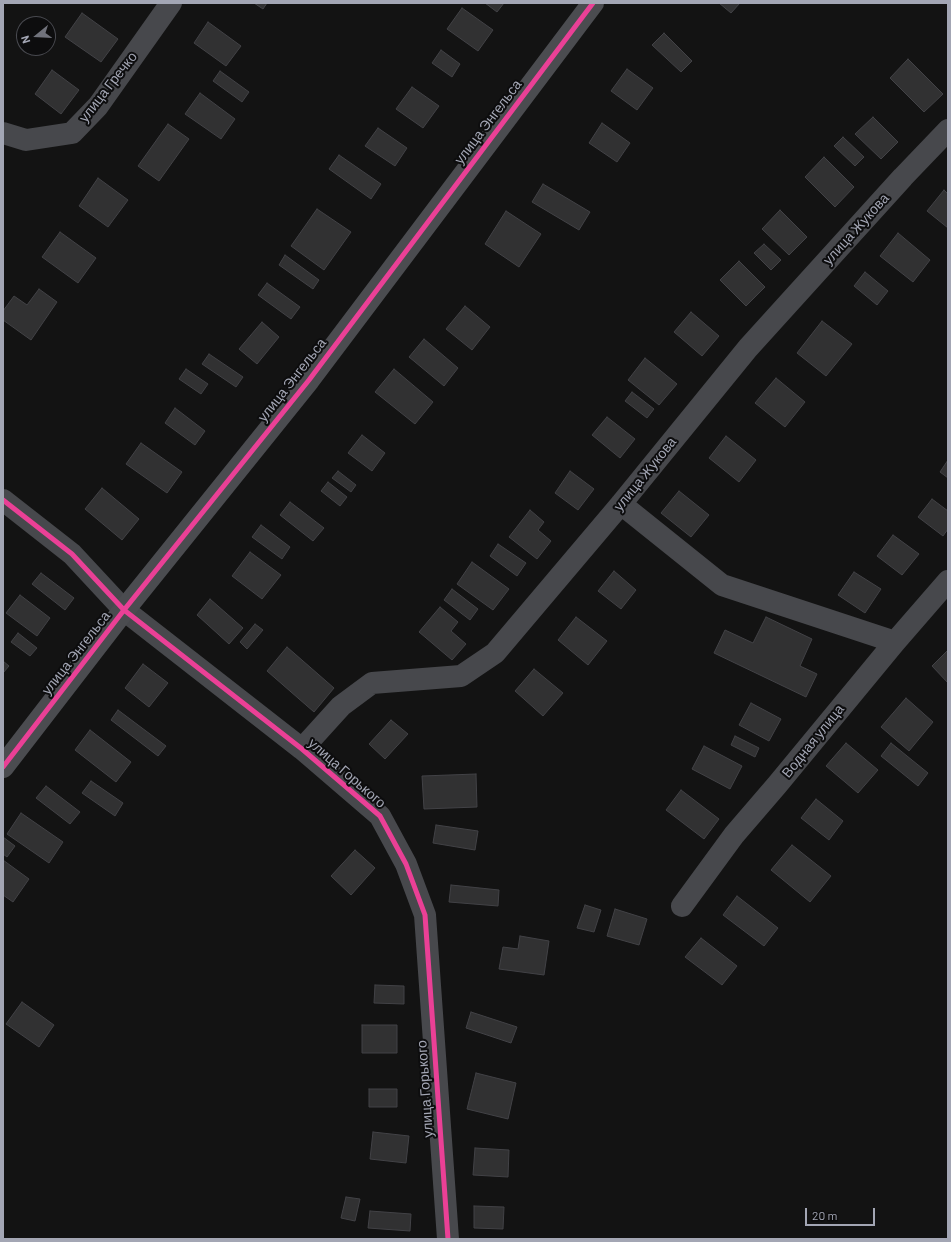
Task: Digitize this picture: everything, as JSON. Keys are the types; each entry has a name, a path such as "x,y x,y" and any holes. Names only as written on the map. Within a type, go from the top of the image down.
{"street":[{"name":"улица Гречко","path":"3,133 26,140 72,133 98,106 171,3"},
{"name":"улица Энгельса","path":"3,767 124,610 309,380 593,3"},
{"name":"улица Жукова","path":"302,749 342,706 372,683 461,676 495,653 621,504 748,348 948,130"},
{"name":"улица Горького","path":"3,500 72,554 124,610 302,749 380,816 406,864 425,915 448,1239"},
{"path":"621,504 722,585 895,642"},
{"name":"Водная улица","path":"682,906 734,835 895,642 948,581"}],"building":[{"path":"254,3 267,3 263,9"},
{"path":"485,3 504,3 497,12"},
{"path":"719,3 740,3 731,13"},
{"path":"462,8 493,30 478,51 447,29"},
{"path":"82,13 118,39 101,62 65,37"},
{"path":"208,22 241,46 226,66 194,43"},
{"path":"664,33 692,61 681,72 652,45"},
{"path":"441,50 460,64 452,77 432,63"},
{"path":"908,59 943,94 924,112 890,78"},
{"path":"627,69 653,88 637,110 611,91"},
{"path":"52,70 79,90 61,114 35,94"},
{"path":"220,71 249,92 242,102 213,81"},
{"path":"412,87 439,106 423,128 396,109"},
{"path":"200,93 235,119 221,139 185,114"},
{"path":"873,117 898,142 881,159 855,134"},
{"path":"602,123 630,143 617,162 589,143"},
{"path":"168,124 189,139 159,181 138,166"},
{"path":"378,128 407,148 395,166 365,146"},
{"path":"843,137 864,157 855,166 834,146"},
{"path":"339,155 381,184 371,199 329,169"},
{"path":"824,157 854,187 835,207 805,177"},
{"path":"98,178 128,200 108,227 79,206"},
{"path":"543,184 590,212 579,230 532,202"},
{"path":"944,190 948,194 948,228 927,211"},
{"path":"317,209 351,232 324,270 291,246"},
{"path":"780,210 807,237 789,255 762,229"},
{"path":"506,211 541,234 519,267 485,244"},
{"path":"60,232 96,258 78,283 42,257"},
{"path":"898,233 930,260 913,282 880,256"},
{"path":"764,244 781,260 771,270 754,253"},
{"path":"285,255 319,280 313,289 279,265"},
{"path":"739,261 765,287 746,306 720,280"},
{"path":"865,272 888,291 877,305 854,286"},
{"path":"267,283 300,307 291,319 258,295"},
{"path":"39,289 57,302 31,340 3,320 3,311 14,296 27,305"},
{"path":"465,306 490,327 472,350 446,329"},
{"path":"691,312 719,336 702,356 674,332"},
{"path":"822,321 852,344 826,376 797,353"},
{"path":"262,322 279,337 257,364 239,349"},
{"path":"424,339 458,368 444,386 409,357"},
{"path":"209,354 243,377 236,387 202,364"},
{"path":"645,358 677,384 659,405 628,380"},
{"path":"186,369 208,384 201,394 179,379"},
{"path":"394,369 433,402 415,424 375,392"},
{"path":"776,378 805,402 785,427 755,403"},
{"path":"632,392 654,409 647,418 625,401"},
{"path":"175,408 205,431 195,445 165,423"},
{"path":"607,417 635,439 620,458 592,435"},
{"path":"362,435 385,453 372,471 348,453"},
{"path":"726,436 756,460 739,482 709,458"},
{"path":"141,443 182,472 167,493 126,464"},
{"path":"948,460 948,478 940,472"},
{"path":"338,471 356,485 351,492 332,478"},
{"path":"570,471 594,489 578,510 555,493"},
{"path":"328,482 347,497 340,506 321,491"},
{"path":"102,488 139,519 122,540 85,509"},
{"path":"679,491 709,515 691,537 661,513"},
{"path":"932,499 948,511 948,529 943,536 918,517"},
{"path":"290,502 324,528 313,541 280,515"},
{"path":"530,510 544,522 538,530 551,541 537,559 509,537"},
{"path":"261,525 290,547 282,559 252,537"},
{"path":"893,535 919,554 902,575 877,556"},
{"path":"498,544 526,563 517,576 490,556"},
{"path":"250,552 281,575 262,599 232,576"},
{"path":"472,562 509,589 493,610 457,584"},
{"path":"614,571 636,590 621,609 598,591"},
{"path":"854,572 881,589 865,613 838,595"},
{"path":"41,573 74,598 65,610 32,584"},
{"path":"452,589 478,609 470,620 444,600"},
{"path":"20,595 50,618 37,636 6,613"},
{"path":"210,599 243,628 229,644 197,615"},
{"path":"440,607 458,622 451,631 466,644 452,660 419,632"},
{"path":"576,617 607,641 588,665 558,640"},
{"path":"766,617 812,639 800,666 817,674 806,697 714,653 725,630 753,643"},
{"path":"255,624 263,630 247,649 240,642"},
{"path":"18,633 37,648 30,656 11,642"},
{"path":"287,647 334,688 314,712 267,671"},
{"path":"948,650 948,683 932,666"},
{"path":"3,661 9,666 3,673"},
{"path":"143,664 168,683 149,707 125,688"},
{"path":"534,669 563,693 543,716 515,691"},
{"path":"906,698 933,722 909,751 881,727"},
{"path":"751,703 781,719 769,741 739,725"},
{"path":"118,710 166,746 158,756 111,720"},
{"path":"391,720 408,734 385,759 369,744"},
{"path":"90,730 131,762 116,782 75,750"},
{"path":"735,736 759,748 755,757 731,745"},
{"path":"846,743 878,770 858,793 826,766"},
{"path":"891,743 928,773 918,786 881,756"},
{"path":"704,746 742,766 730,789 692,769"},
{"path":"476,774 477,807 424,809 422,776"},
{"path":"91,781 123,803 115,816 82,793"},
{"path":"46,786 80,812 70,824 36,798"},
{"path":"681,790 719,819 704,839 666,810"},
{"path":"816,799 843,821 829,840 801,818"},
{"path":"21,813 63,842 49,863 7,834"},
{"path":"436,825 478,831 475,850 433,843"},
{"path":"3,837 15,846 7,857 3,854"},
{"path":"792,845 831,876 810,902 771,870"},
{"path":"355,850 375,868 351,895 331,876"},
{"path":"3,860 29,879 13,902 3,895"},
{"path":"451,885 499,890 498,906 449,902"},
{"path":"737,896 778,928 764,946 723,915"},
{"path":"585,905 601,910 594,932 577,928"},
{"path":"615,909 647,919 639,945 607,936"},
{"path":"520,936 549,941 544,975 499,969 503,947 518,949"},
{"path":"701,938 737,966 722,985 685,957"},
{"path":"375,985 404,986 404,1004 374,1003"},
{"path":"22,1002 54,1025 39,1047 6,1024"},
{"path":"471,1012 517,1027 511,1043 466,1028"},
{"path":"362,1025 397,1025 397,1053 362,1053"},
{"path":"476,1073 516,1083 508,1119 467,1109"},
{"path":"369,1089 397,1089 397,1107 369,1107"},
{"path":"373,1132 409,1136 406,1163 370,1159"},
{"path":"475,1148 509,1150 508,1177 473,1175"},
{"path":"346,1197 360,1199 355,1221 341,1218"},
{"path":"474,1206 504,1207 503,1229 474,1228"},
{"path":"370,1211 411,1214 410,1231 368,1228"}],"cycle path":[{"path":"3,767 124,610 309,380 593,3"},
{"path":"3,500 72,554 124,610 302,749 380,816 406,864 425,915 448,1239"}]}
